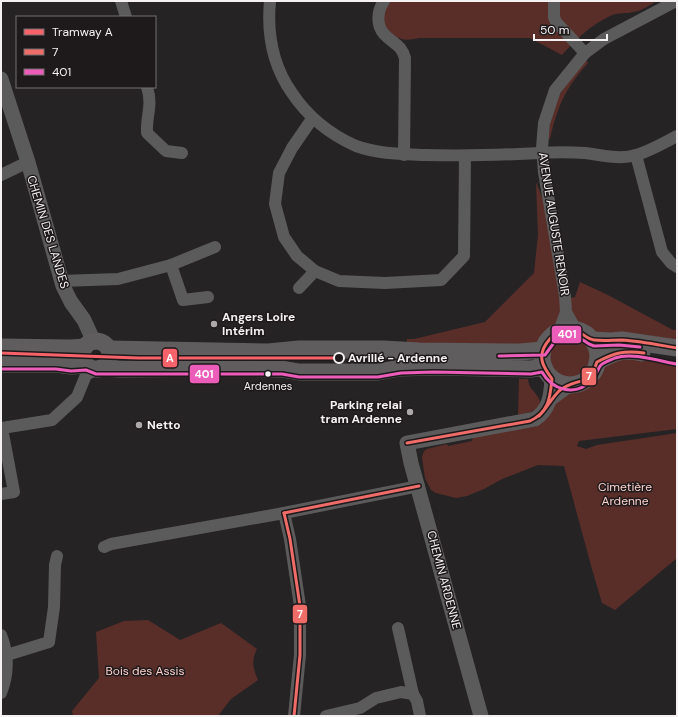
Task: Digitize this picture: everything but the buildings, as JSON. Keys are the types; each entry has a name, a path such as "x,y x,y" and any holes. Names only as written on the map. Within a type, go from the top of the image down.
{"main road":[{"path":"567,329 576,330 585,334 592,340 596,349 597,362 594,371 587,379 579,383 569,385 559,383 548,373 542,359 543,350 548,340 559,331 567,329"},
{"path":"592,340 622,340 677,348"},
{"path":"95,368 107,364 110,359 96,346"},
{"path":"95,368 83,360 82,355 96,346"},
{"path":"1,347 71,348 96,346 268,352 299,349 504,352 543,350"},
{"path":"597,362 614,353 629,350 677,359"},
{"path":"1,364 56,364 121,369 231,368 299,372 378,372 400,368 531,369 548,373"}],"street":[{"path":"121,1 126,16"},
{"path":"270,1 269,21 271,41 278,67 288,87 312,119 328,130 357,146 378,152 404,154 465,156 582,153 623,157 636,155 677,136"},
{"path":"384,1 378,16 381,29 384,35 403,50 406,58 404,154"},
{"path":"554,1 554,17 556,22 585,53"},
{"name":"AVENUE AUGUSTE RENOIR","path":"559,331 566,312 565,296 544,172 543,153 544,122 555,90 585,53 604,39 676,1"},
{"name":"CHEMIN DES LANDES","path":"1,79 28,162 61,281 71,302 84,320 96,346"},
{"path":"147,88 150,106 147,123 148,133 166,151 182,153"},
{"path":"312,119 292,148 279,173 275,204 284,237 297,256 315,271 339,281 385,282 441,280 464,256 465,156"},
{"path":"636,155 662,252 671,263 677,267"},
{"name":"CHEMIN DES LANDES","path":"1,175 28,162"},
{"path":"61,281 118,279 171,265 215,247"},
{"path":"171,265 183,300 208,297"},
{"path":"299,288 315,271"},
{"name":"AVENUE AUGUSTE RENOIR","path":"566,312 576,330"},
{"path":"1,494 14,492 2,428 52,420 76,397 86,375 95,368"},
{"path":"548,373 550,399"},
{"path":"550,399 569,385"},
{"name":"CHEMIN ARDENNE","path":"481,716 407,444 535,420 543,413 550,399"},
{"path":"104,547 111,544 284,513 419,486"},
{"path":"284,513 290,539 300,606 300,655 294,716"},
{"path":"7,655 49,642 54,607 55,565 57,556"},
{"path":"398,628 413,694 417,702 420,716"},
{"path":"1,635 7,655 6,680 1,693"},
{"path":"326,716 360,708 376,698 401,692 413,694"}],"green space":[{"path":"390,1 652,1 654,3 642,10 610,16 584,33 562,55 530,38 419,38 408,40 399,38 392,34 384,26 384,11"},
{"path":"585,59 588,63 574,80 563,98 549,139 552,115 559,96"},
{"path":"536,182 544,202 561,303 560,317 556,326 548,330 534,345 406,345 407,339 414,339 485,322 534,273 538,235"},
{"path":"580,282 606,294 673,330 677,330 677,340 594,333 576,320 570,307 570,298 575,297"},
{"path":"566,336 574,336 579,337 586,342 591,349 591,367 586,374 579,379 566,380 558,377 551,370 548,362 548,354 551,346 558,339"},
{"name":"Cimetière Ardenne","path":"642,356 677,364 677,429 579,441 577,446 586,449 597,445 677,433 677,558 615,610 602,603 564,466 538,465 502,479 467,496 456,498 436,493 431,490 425,478 422,457 424,451 427,449 447,444 448,446 472,441 473,437 528,426 563,394 588,388 600,375 605,365 613,358"},
{"path":"519,379 528,379 531,388 539,399 540,403 537,409 518,415"},
{"name":"Bois des Assis","path":"148,620 180,640 221,623 257,649 253,664 258,680 231,699 218,716 73,716 72,711 99,678 96,632 124,621"}],"tram line":[{"name":"A","path":"1,353 138,358 339,358"},
{"path":"187,358 225,363"},
{"path":"250,363 289,358"},
{"path":"339,358 509,358"}],"transit line":[{"name":"7","path":"407,443 530,421 536,417 545,409 549,398 552,379 542,360 543,349 554,335 564,330 574,329 594,340 622,340 677,348"},
{"name":"401","path":"499,356 545,355 556,340 568,334 577,336 594,346 619,345 640,347"},
{"name":"7","path":"539,416 559,391 590,376 597,362 619,353 644,353"},
{"name":"401","path":"1,369 86,370 96,374 282,374 299,377 378,377 401,373 434,372 531,374 542,372 546,378 558,387 571,390 585,386 593,379 601,365 622,356 637,356 676,364"},
{"name":"7","path":"284,513 419,486"},
{"name":"7","path":"284,513 290,539 300,606 300,655 294,716"}],"place":[{"name":"Angers Loire Intérim","path":"214,324"},
{"name":"Avrillé - Ardenne","path":"339,358"},
{"name":"Ardennes","path":"268,374"},
{"name":"Parking relai tram Ardenne","path":"410,412"},
{"name":"Netto","path":"139,425"}]}
